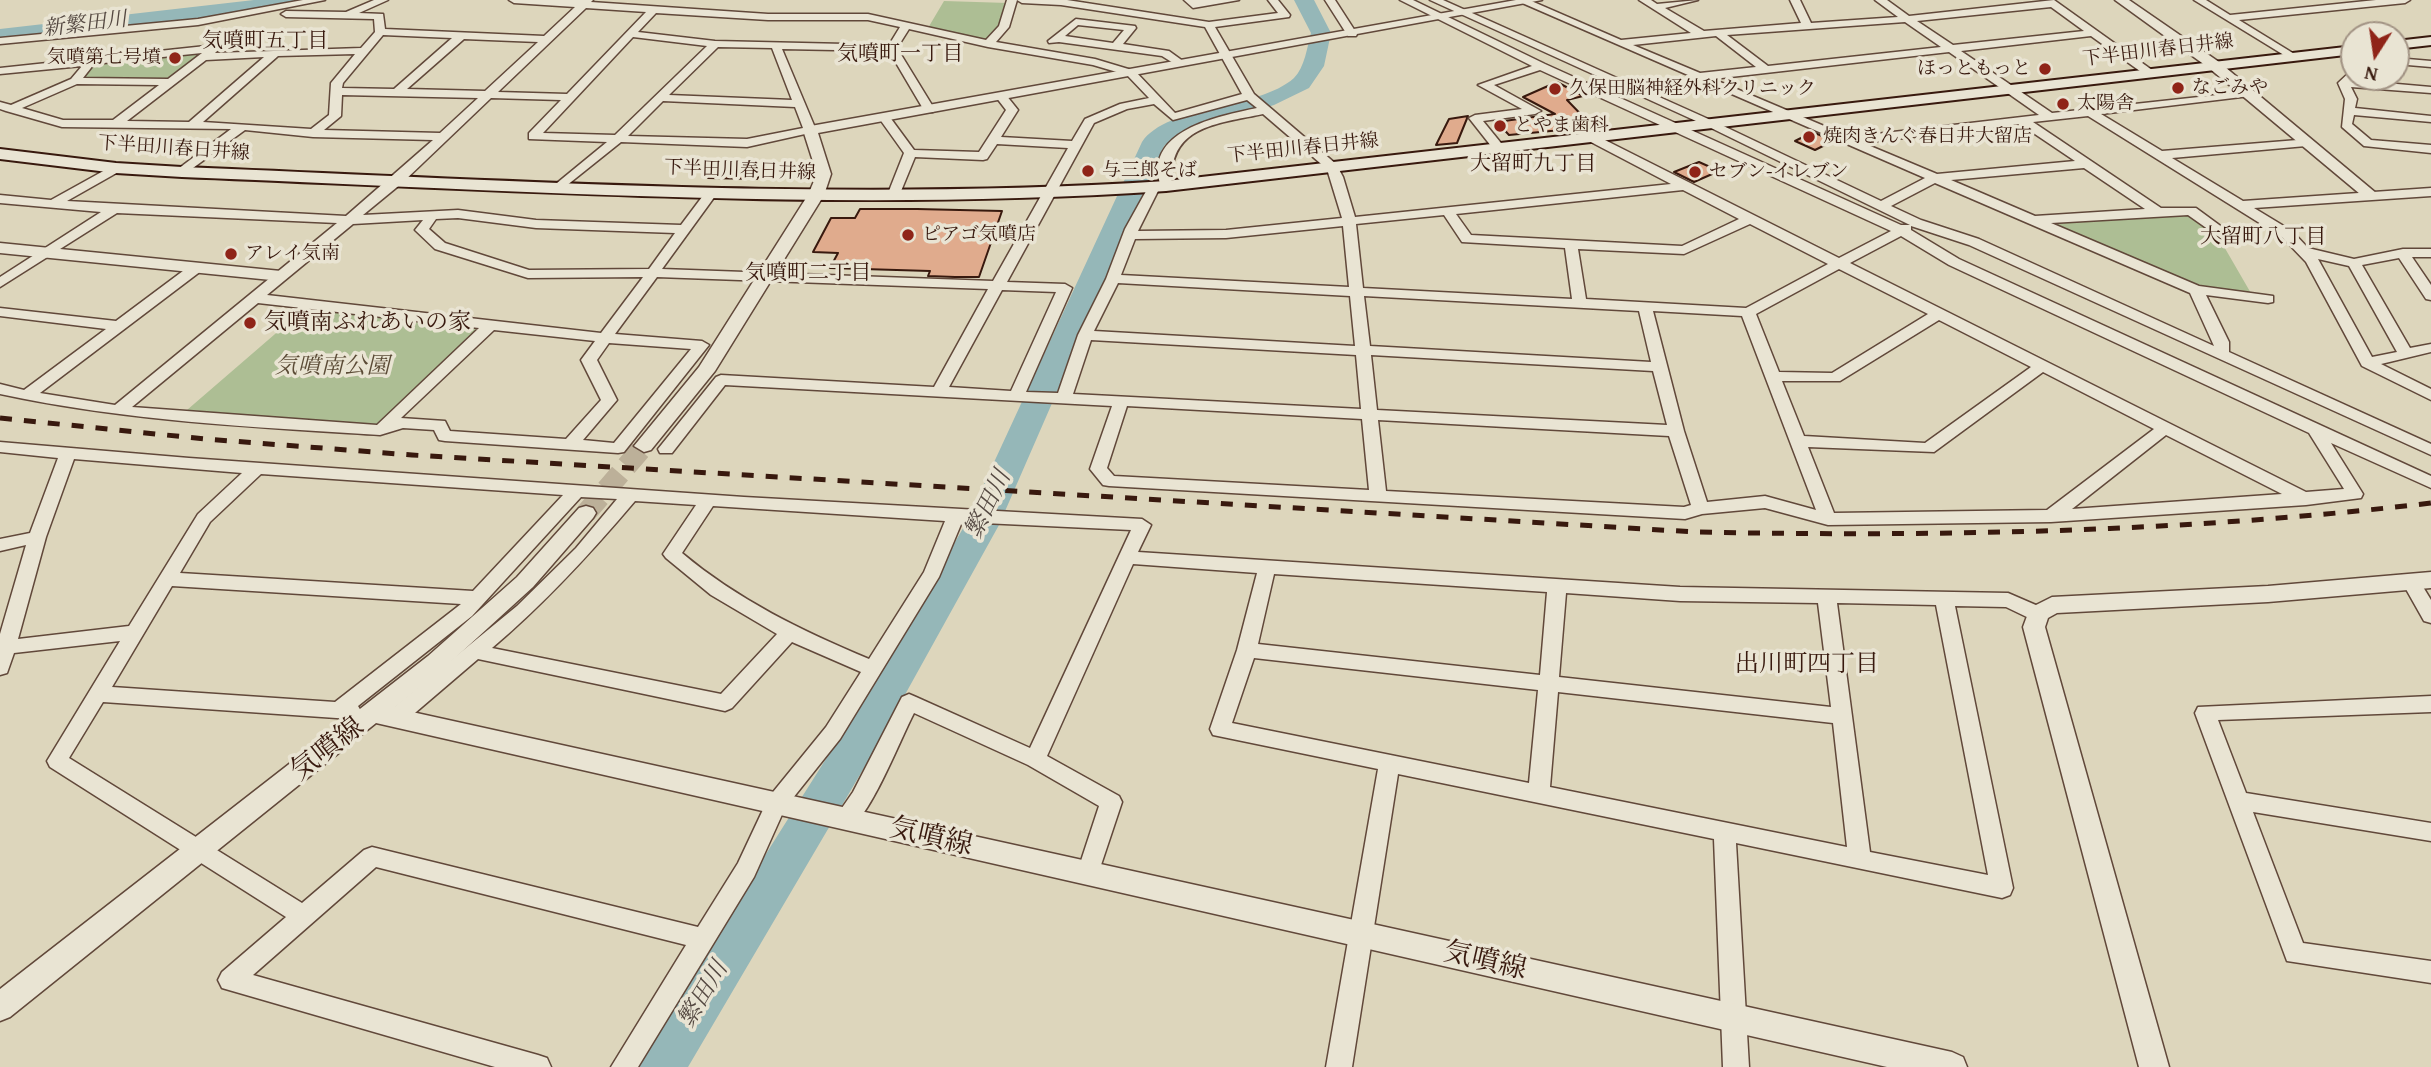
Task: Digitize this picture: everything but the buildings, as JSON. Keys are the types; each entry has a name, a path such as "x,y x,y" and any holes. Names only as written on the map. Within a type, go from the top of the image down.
{"main road":[{"path":"2410,43 2431,41"},
{"name":"下半田川春日井線","path":"0,153 116,168 182,172 816,195 1049,194 1158,186 1332,167 2340,52"}],"street":[{"path":"0,41 247,14 320,0"},
{"path":"341,15 383,0"},
{"path":"514,0 586,2 654,9 868,17 988,44 1094,62 1130,73 1173,117 1249,96"},
{"path":"988,44 1004,27 1012,0"},
{"path":"1022,0 1061,2 1209,25 1284,15 1273,0"},
{"path":"1137,0 1146,15"},
{"path":"1189,0 1193,5 1234,0"},
{"path":"1330,0 1352,34"},
{"path":"1405,0 1676,128 1909,226 1974,242 2431,450"},
{"path":"1435,0 1711,124 1881,206 1954,261 2431,483"},
{"path":"1644,0 1701,34"},
{"path":"1655,6 1693,0"},
{"path":"1795,0 1807,26"},
{"path":"1880,0 2050,117"},
{"path":"2121,0 2250,93 2371,196"},
{"path":"2199,0 2292,57"},
{"path":"2229,18 2405,0"},
{"path":"654,9 533,136 747,143 1531,1 1693,77 2196,290 2268,299"},
{"path":"121,408 398,180 586,2"},
{"path":"1619,43 1701,34 1906,19 2050,2 2148,72"},
{"path":"247,14 379,16 380,32 344,72 336,91 335,116 313,133"},
{"path":"1039,52 1076,22 1131,28 1116,46"},
{"path":"1209,25 1249,96 1332,167 1349,219 1367,414 1378,497"},
{"path":"892,48 906,26"},
{"path":"136,37 144,27"},
{"path":"380,32 546,39"},
{"path":"1718,33 1765,69"},
{"path":"1693,77 2092,33"},
{"path":"630,34 715,44 892,48"},
{"path":"397,92 461,36"},
{"path":"1056,38 1165,53 1182,64"},
{"path":"561,186 618,139 715,44"},
{"path":"644,446 706,371 768,277 816,195 824,174 810,130 776,46"},
{"path":"121,58 128,48"},
{"path":"0,71 215,48 117,123"},
{"path":"892,48 929,110"},
{"path":"204,57 362,51"},
{"path":"192,125 275,53"},
{"path":"75,81 91,61"},
{"path":"2410,62 2431,64"},
{"path":"1499,148 1475,118 1535,111 1484,85 1541,66"},
{"path":"5,107 75,81 171,82"},
{"path":"2410,88 2431,90"},
{"path":"336,91 570,97"},
{"path":"2348,91 2351,99 2346,125 2368,143 2431,149"},
{"path":"1846,141 2250,93"},
{"path":"910,153 983,156 1012,110 1002,96"},
{"path":"661,98 799,104"},
{"path":"939,391 1089,121 1124,106 1156,100"},
{"path":"5,107 62,123 243,126 313,133 443,137"},
{"path":"1063,398 1084,335 1113,279 1132,235 1132,229 1158,186 1170,146 1186,133 1222,120 1265,110"},
{"path":"2348,111 2431,118"},
{"path":"2090,112 2287,234 2312,260 2367,363 2431,395"},
{"path":"885,118 910,153"},
{"path":"2022,120 2158,212"},
{"path":"182,172 243,126"},
{"path":"1593,138 2306,499"},
{"path":"994,140 1076,145"},
{"path":"2161,155 2306,142"},
{"path":"893,196 910,153"},
{"path":"1881,206 1935,178 2086,164"},
{"path":"53,204 116,168"},
{"path":"1132,235 1226,234 1349,219 1685,186"},
{"path":"570,444 609,400 589,360 712,192"},
{"path":"2241,205 2431,192"},
{"path":"0,199 114,209 350,220 458,214 536,224 683,229"},
{"path":"0,283 114,209"},
{"path":"1447,210 1467,239 1684,250 1749,219"},
{"path":"2032,220 2191,211 2235,241"},
{"path":"432,216 422,230 440,246 528,274 651,273 1065,288 1018,395"},
{"path":"1113,279 1748,312 1909,226"},
{"path":"1571,244 1580,304"},
{"path":"0,248 281,276"},
{"path":"2303,251 2354,263 2403,253 2431,253"},
{"path":"2403,253 2431,296"},
{"path":"2354,263 2404,353"},
{"path":"27,395 196,268"},
{"path":"2196,290 2222,342 2221,354"},
{"path":"0,389 121,408 211,418 380,430 402,423 439,425 445,436 618,448 702,345 604,338 255,298"},
{"path":"1645,307 1676,431 1702,508"},
{"path":"1748,312 1828,519"},
{"path":"0,313 119,326"},
{"path":"1772,376 1835,378 1938,314"},
{"path":"380,430 491,325"},
{"path":"1084,335 1660,367"},
{"path":"2367,363 2431,348"},
{"path":"1796,441 1928,448 2042,366"},
{"path":"666,449 721,380 1676,431"},
{"path":"1121,401 1098,470 1109,481 1685,513 1702,508 1765,502 1828,519 2051,516 2355,494 2315,430"},
{"path":"2051,516 2165,428"},
{"path":"0,447 255,470 507,485 581,503 629,496 709,499 955,517 1142,525 1035,759"},
{"path":"0,668 37,537 68,454"},
{"path":"255,470 204,518 100,694 57,761 303,916"},
{"path":"100,694 339,710 385,716 477,652 524,611 582,552 629,496"},
{"path":"709,499 672,554 706,585 788,634 873,669"},
{"path":"339,710 478,598 581,503"},
{"path":"385,716 525,582 581,503"},
{"path":"624,1067 746,870 777,803 833,733 933,573 955,517"},
{"path":"0,545 37,537"},
{"path":"1129,558 1557,587 1827,599 2008,600 2038,614"},
{"path":"1268,567 1247,650 1220,729 2002,888 1944,599"},
{"path":"167,579 478,598"},
{"path":"2154,1067 2035,627 2038,614 2052,605 2268,594 2421,581 2431,616"},
{"path":"1539,794 1557,587"},
{"path":"1827,599 1860,860"},
{"path":"6,647 135,632"},
{"path":"477,652 724,703 788,634"},
{"path":"1247,650 1842,716"},
{"path":"846,818 861,798 909,702 1035,759 1111,802 1088,873"},
{"path":"2431,704 2205,713 2295,953 2431,972"},
{"name":"気噴線","path":"0,1007 198,851 385,716 1952,1067"},
{"path":"1339,1067 1389,764"},
{"path":"2239,801 2431,832"},
{"path":"1725,832 1736,1067"},
{"path":"538,1067 230,980 372,856 704,939"}],"green space":[{"path":"944,1 1008,3 1004,21 998,31 984,41 928,28"},
{"path":"206,52 170,80 84,78 95,64 101,62"},
{"path":"2185,212 2215,231 2252,295 2205,289 2051,222"},
{"name":"気噴南公園","path":"304,309 475,328 476,332 383,422 374,425 187,410"}],"waterway":[{"name":"新繁田川","path":"0,35 186,16 295,0"},
{"name":"繁田川","path":"660,1067 857,744 982,525 1154,142 1171,129 1266,100 1301,83 1313,66 1321,33 1304,0"}],"tunnel":[{"path":"586,513 644,446"}],"railway":[{"path":"0,418 205,439 412,455 1695,532 1880,534 2064,530 2247,520 2431,503"}],"place":[{"name":"気噴第七号墳","path":"175,58"},
{"name":"ほっともっと","path":"2045,69"},
{"name":"なごみや","path":"2178,88"},
{"name":"久保田脳神経外科クリニック","path":"1555,89"},
{"name":"太陽舎","path":"2063,104"},
{"name":"とやま歯科","path":"1500,126"},
{"name":"焼肉きんぐ春日井大留店","path":"1809,137"},
{"name":"与三郎そば","path":"1088,171"},
{"name":"セブン-イレブン","path":"1695,172"},
{"name":"ピアゴ気噴店","path":"908,235"},
{"name":"アレイ気南","path":"231,254"},
{"name":"気噴南ふれあいの家","path":"250,323"}],"district":[{"name":"気噴町五丁目","path":"265,42"},
{"name":"気噴町一丁目","path":"900,55"},
{"name":"大留町九丁目","path":"1533,165"},
{"name":"大留町八丁目","path":"2263,238"},
{"name":"気噴町二丁目","path":"808,274"},
{"name":"出川町四丁目","path":"1807,665"}]}
